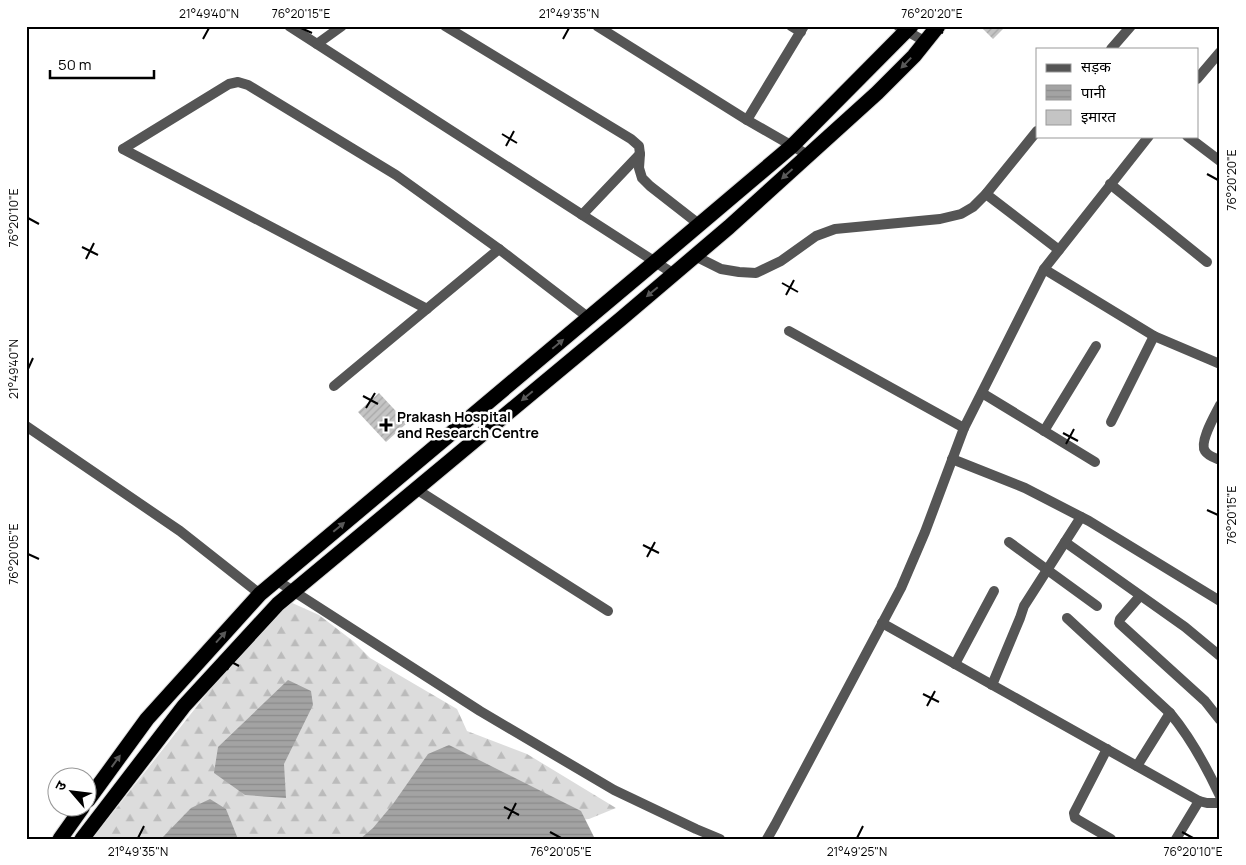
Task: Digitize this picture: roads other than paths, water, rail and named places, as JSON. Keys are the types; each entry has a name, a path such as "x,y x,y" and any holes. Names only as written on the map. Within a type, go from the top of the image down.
{"highway":[{"path":"82,839 184,706 278,604 729,227 877,93 926,42 938,26"},
{"path":"98,786 147,719 260,594 792,146 905,28"},
{"path":"60,839 75,818"}],"street":[{"path":"289,26 674,274"},
{"path":"317,44 342,26"},
{"path":"445,26 631,139 639,146 639,168 642,178 700,225"},
{"path":"597,26 808,155"},
{"path":"748,120 803,29 791,26"},
{"path":"1112,48 1132,26"},
{"path":"905,28 926,42"},
{"path":"1198,78 1220,52"},
{"path":"427,309 123,149 230,84 238,82 248,85 396,176 499,249 589,318"},
{"path":"695,256 721,268 756,273 781,261 816,236 835,228 940,220 961,214 973,207 986,194 1036,132"},
{"path":"767,839 901,588 925,532 964,428 1044,269 1147,138"},
{"path":"1190,138 1220,160"},
{"path":"582,215 640,154"},
{"path":"1110,184 1207,262"},
{"path":"986,194 1059,250"},
{"path":"334,386 499,249"},
{"path":"1044,269 1154,336 1220,364"},
{"path":"789,331 964,428"},
{"path":"1111,422 1154,336"},
{"path":"1044,431 1096,346"},
{"path":"982,393 1095,462"},
{"path":"1220,405 1203,444 1205,451 1220,460"},
{"path":"26,426 180,531 260,594"},
{"path":"952,459 1026,488 1081,517 1220,601"},
{"path":"416,489 608,611"},
{"path":"992,685 1024,606 1081,517"},
{"path":"1009,542 1097,606"},
{"path":"1065,542 1185,627 1220,656"},
{"path":"276,580 480,711 614,790 720,839"},
{"path":"955,664 994,591"},
{"path":"1140,596 1120,618 1119,623 1205,700 1220,720"},
{"path":"1067,618 1170,713 1194,746 1220,796"},
{"path":"882,623 1200,801 1220,803"},
{"path":"1136,766 1170,713"},
{"path":"1107,749 1074,813 1075,818 1111,839"},
{"path":"1176,839 1200,801"}],"water":[{"path":"288,680 311,691 313,705 284,764 286,798 245,795 214,773 218,747"},
{"path":"449,745 581,811 595,839 360,839 373,828 393,804 428,754"},
{"path":"210,799 226,809 238,839 161,839 191,808"}],"place":[{"name":"Prakash Hospital and Research Centre","path":"386,425"}]}
